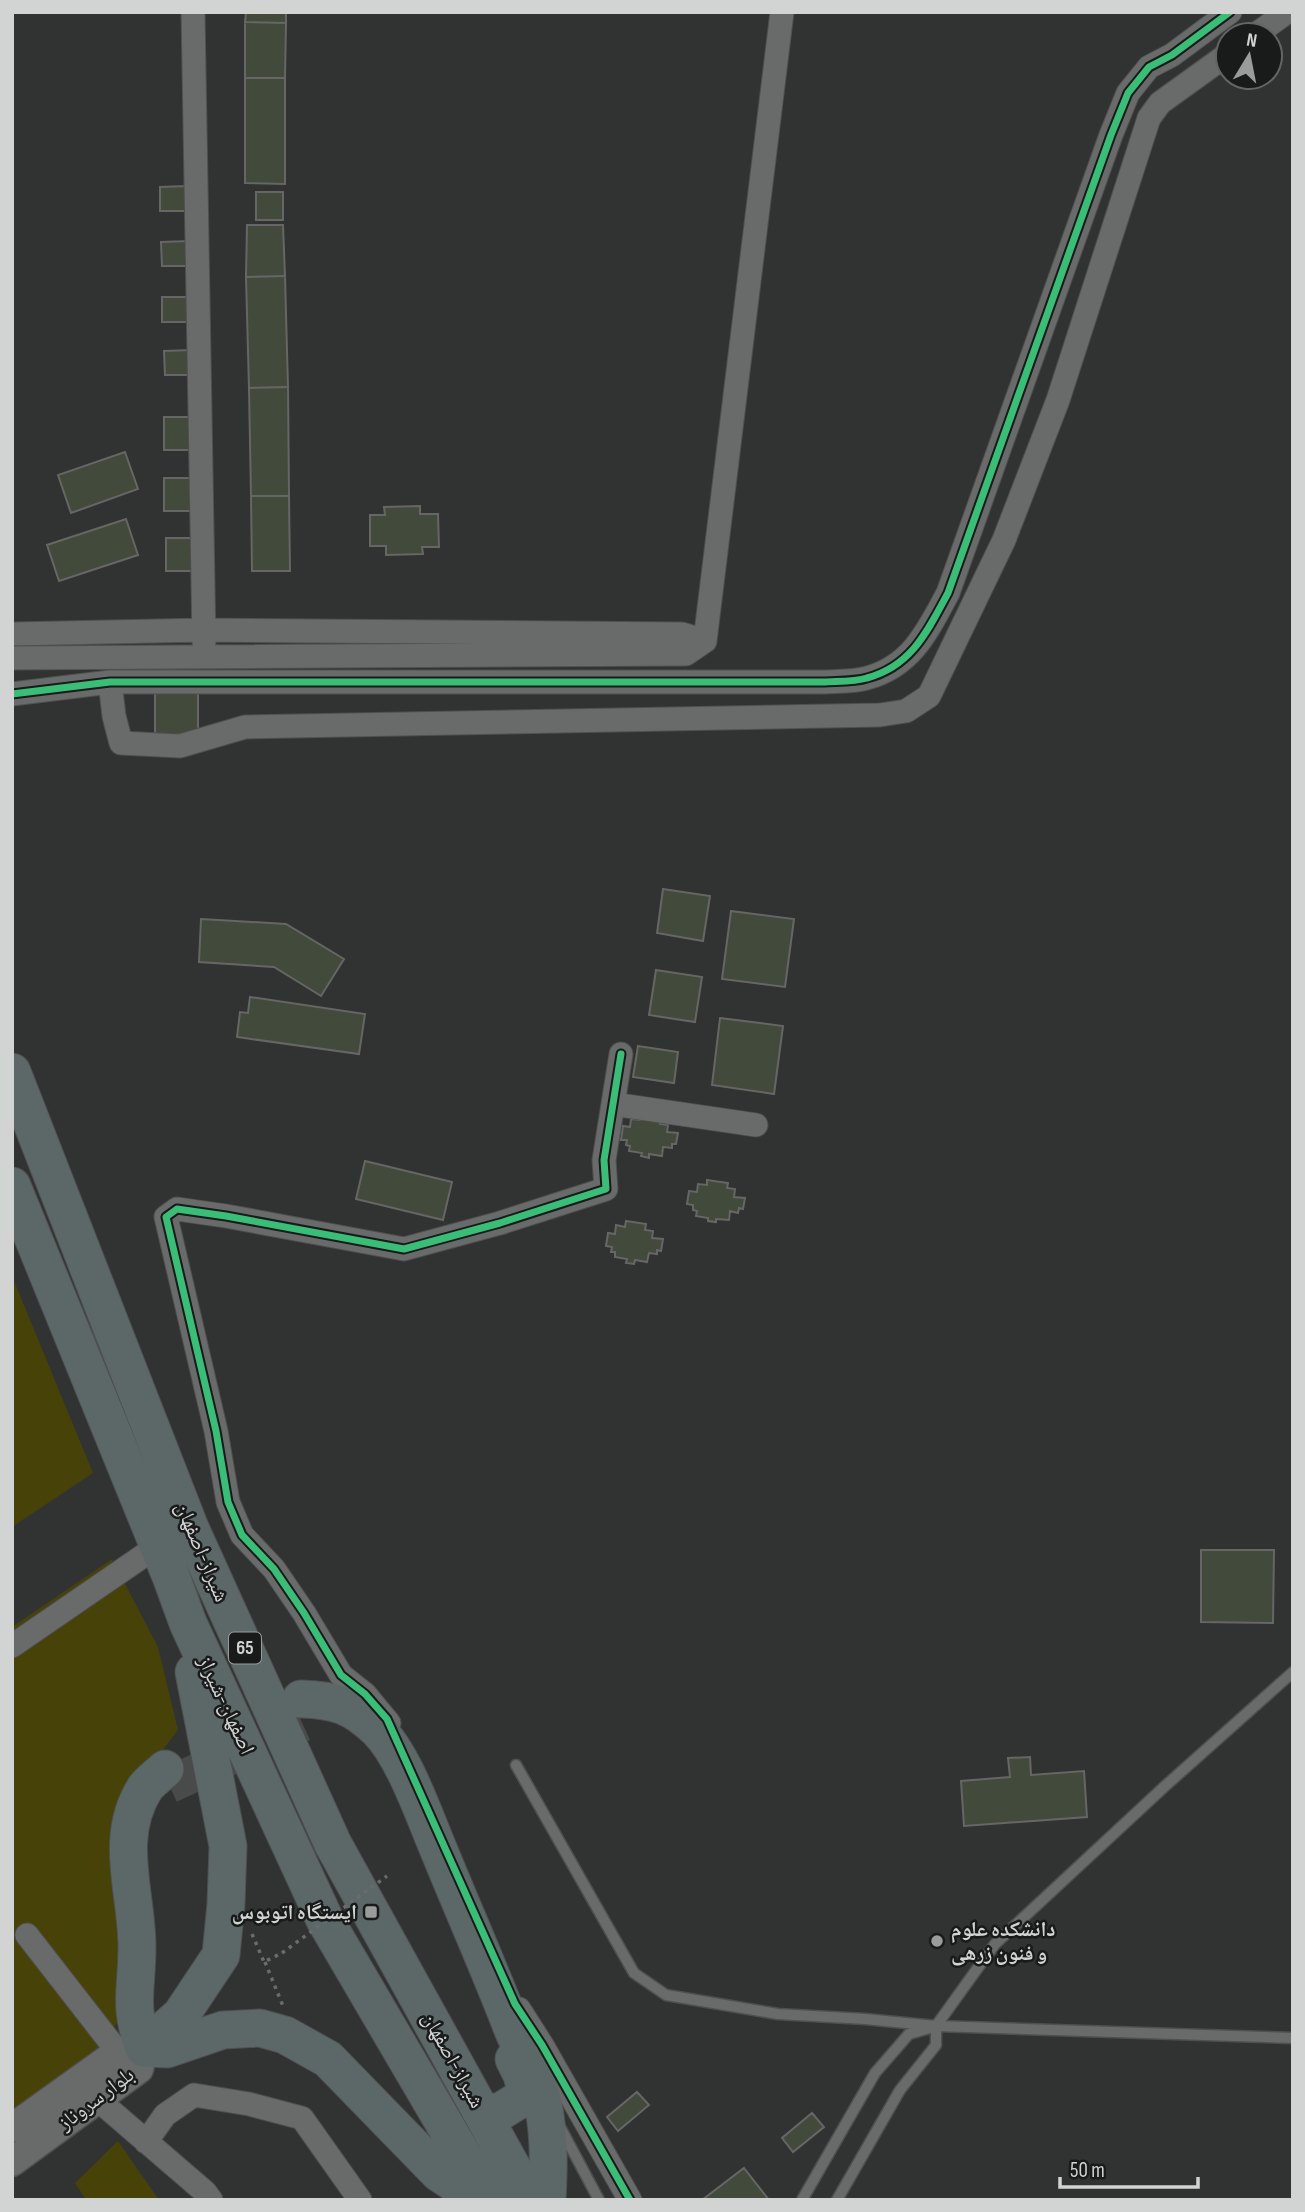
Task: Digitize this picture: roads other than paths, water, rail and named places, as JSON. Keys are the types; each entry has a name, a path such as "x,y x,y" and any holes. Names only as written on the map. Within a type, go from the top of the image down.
{"highway":[{"name":"شیراز-اصفهان","path":"12,1072 202,1554 334,1844 530,2200"},
{"name":"اصفهان-شیراز","path":"12,1186 159,1545 188,1623 325,1920 489,2200"},
{"path":"131,2050 181,2015 221,1955 228,1846 193,1667 188,1623"},
{"path":"480,2110 498,2113 519,2100 526,2091 522,2075 497,2024 394,1782 378,1754 357,1734 305,1709 327,1699 345,1705 379,1732 418,1801 495,1979 516,2039 539,2088 549,2154 547,2200"},
{"path":"131,2050 156,1961 144,1865 146,1822 167,1777"},
{"path":"131,2050 167,2049 223,2030 260,2028 285,2035 328,2059 439,2173 480,2200"}],"street":[{"path":"193,12 204,657"},
{"path":"12,658 686,654 705,641 782,12"},
{"path":"12,694 110,682 823,681 866,679 891,668 917,648 948,593 1128,93 1149,67 1171,55 1230,12"},
{"path":"110,682 121,743 180,746 246,726 880,715 906,711 929,696 1004,540 1058,400 1149,118 1160,103 1214,64"},
{"path":"12,634 204,630 682,634 705,641"},
{"path":"621,1054 604,1160 606,1189 500,1223 404,1249 177,1209 166,1217 216,1431 228,1502 242,1535 274,1569 341,1675 365,1694 387,1719 515,2004 542,2045 630,2200"},
{"path":"613,1104 756,1125"},
{"path":"12,1646 159,1545"},
{"path":"27,1935 131,2050"},
{"name":"بلوار سروناز","path":"12,2128 131,2050 139,2068 12,2162"},
{"path":"146,2142 164,2115 194,2095 249,2104 302,2118 360,2200"},
{"path":"97,2099 211,2200"}],"lane":[{"path":"837,2200 900,2090 936,2045 936,2026 995,1944 1293,1672"},
{"path":"516,1765 634,1973 666,1995 778,2014 936,2026 1293,2038"},
{"path":"802,2200 875,2073 909,2034 936,2026"},
{"path":"539,2088 599,2200"}],"tunnel":[{"path":"169,1785 309,1720"}],"place":[{"name":"ایستگاه اتوبوس","path":"371,1912"},
{"name":"دانشکده علوم و فنون زرهی","path":"937,1941"}]}
